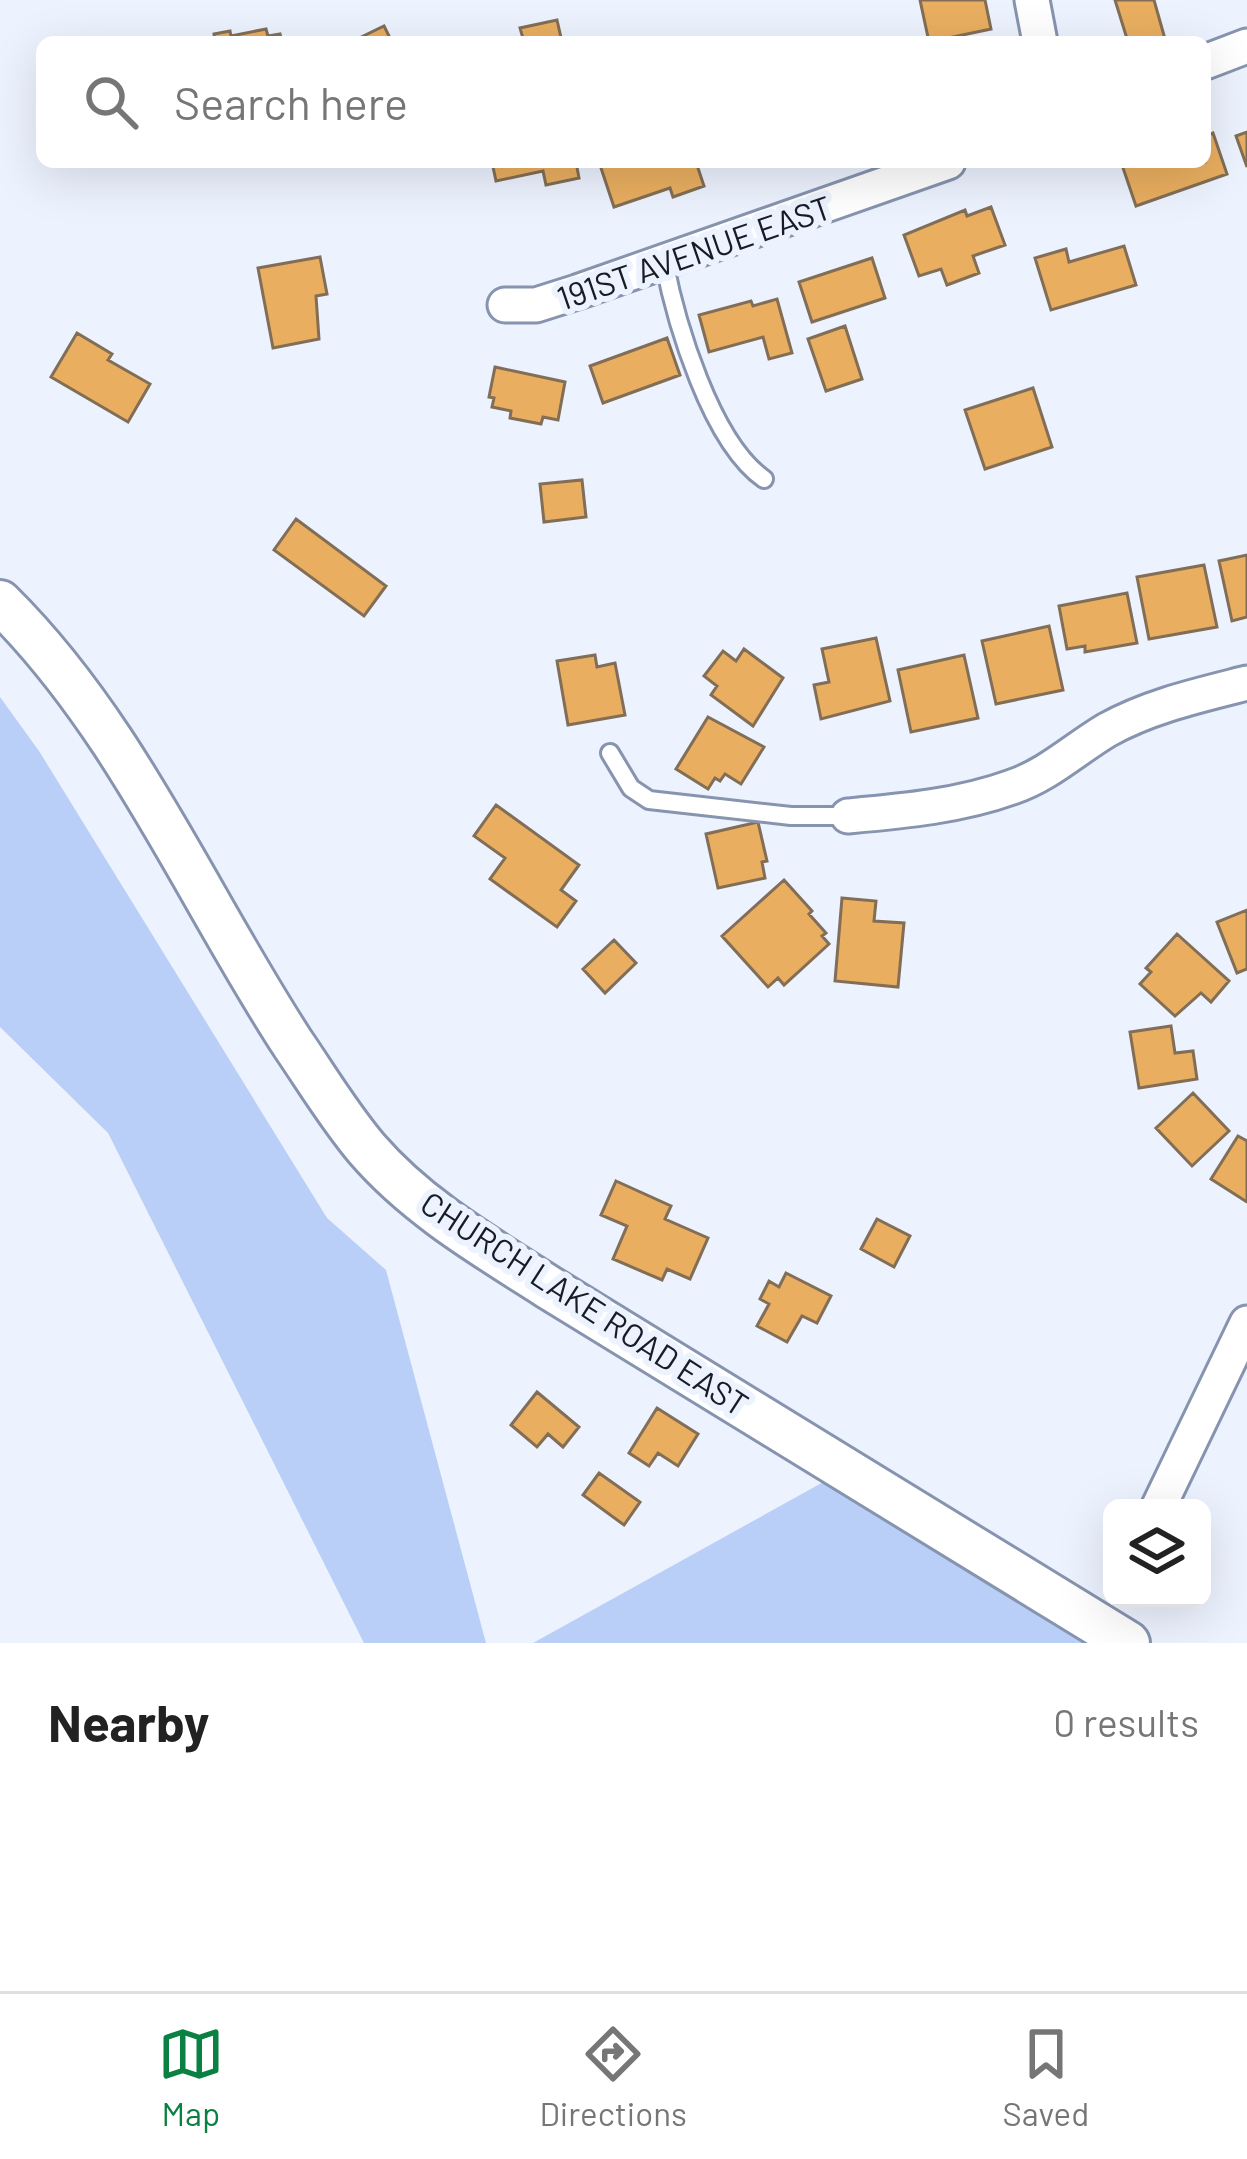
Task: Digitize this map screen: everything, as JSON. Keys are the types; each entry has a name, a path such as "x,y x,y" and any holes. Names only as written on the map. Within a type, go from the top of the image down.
{"street":[{"path":"1032,0 1039,36"},
{"path":"1211,60 1247,46"},
{"name":"191ST AVENUE EAST","path":"505,305 536,305 933,168"},
{"name":"CHURCH LAKE ROAD EAST","path":"0,602 42,648 143,790 249,976 338,1111 394,1178 464,1233 548,1287 1116,1623"},
{"path":"848,816 919,809 1010,788 1040,775 1108,729 1161,706 1247,683"},
{"path":"1162,1499 1247,1323"}],"lane":[{"path":"664,261 675,317 699,376 741,458 764,479"},
{"path":"610,753 631,788 649,800 791,816 848,816"}],"shaded area":[{"path":"0,697 39,751 327,1218 386,1270 486,1643 364,1643 108,1133 0,1027"},
{"path":"847,1469 1127,1643 533,1643"}],"building":[{"path":"920,0 985,0 991,29 928,36"},
{"path":"1115,0 1154,0 1164,36 1126,36"},
{"path":"557,20 561,36 522,36 520,28"},
{"path":"384,26 389,36 363,36"},
{"path":"266,29 268,36 231,36"},
{"path":"1247,132 1247,167 1236,136"},
{"path":"1211,134 1227,174 1136,206 1123,168 1211,168"},
{"path":"493,168 577,168 579,178 546,185 543,171 496,181"},
{"path":"601,168 698,168 704,186 673,197 670,188 614,207"},
{"path":"991,207 1005,245 973,256 979,273 947,285 941,269 919,276 904,235 965,210 967,216"},
{"path":"1124,246 1136,285 1051,310 1035,258 1066,249 1069,262"},
{"path":"320,257 327,294 316,296 319,339 273,348 258,268"},
{"path":"872,258 885,298 812,322 799,282"},
{"path":"777,299 792,353 769,359 763,337 709,352 699,315"},
{"path":"845,326 862,379 826,391 808,339"},
{"path":"77,333 112,354 108,360 150,384 128,422 51,377"},
{"path":"667,338 680,375 603,403 590,366"},
{"path":"495,367 565,382 558,420 543,417 541,424 510,418 511,411 492,407 494,398 489,397"},
{"path":"1033,388 1052,447 985,469 965,410"},
{"path":"582,480 586,517 544,522 540,484"},
{"path":"296,519 386,586 364,616 274,550"},
{"path":"1247,555 1247,617 1232,621 1219,561"},
{"path":"1204,565 1217,627 1149,639 1137,577"},
{"path":"1127,593 1137,643 1085,652 1085,646 1067,649 1059,606"},
{"path":"1049,626 1063,690 996,704 982,641"},
{"path":"876,638 890,701 821,719 814,685 829,682 822,649"},
{"path":"744,649 783,678 753,726 711,695 717,686 704,676 723,651 736,661"},
{"path":"595,655 597,667 615,663 625,715 568,725 557,661"},
{"path":"964,655 978,718 911,732 898,670"},
{"path":"708,717 764,747 741,784 725,774 720,781 715,778 708,789 676,769"},
{"path":"496,805 579,865 561,890 576,901 557,927 490,879 505,858 474,836"},
{"path":"758,822 767,861 762,862 765,878 718,888 706,834"},
{"path":"784,880 812,911 809,914 826,933 822,936 829,944 784,985 778,978 768,987 722,936"},
{"path":"842,898 876,901 874,921 904,923 898,987 835,981"},
{"path":"1247,910 1247,969 1237,973 1217,922"},
{"path":"1177,934 1229,981 1211,1002 1201,993 1175,1016 1140,984 1151,972 1146,968"},
{"path":"614,940 636,963 605,993 583,969"},
{"path":"1171,1026 1175,1053 1193,1051 1197,1079 1139,1088 1130,1032"},
{"path":"1193,1093 1229,1131 1192,1166 1156,1128"},
{"path":"1238,1136 1247,1141 1247,1202 1211,1179"},
{"path":"616,1181 671,1206 665,1219 708,1238 690,1279 667,1269 662,1280 613,1259 627,1226 601,1215"},
{"path":"877,1219 910,1236 894,1267 861,1249"},
{"path":"786,1273 831,1296 817,1323 802,1316 787,1342 757,1326 769,1304 760,1299 769,1281 779,1287"},
{"path":"537,1392 579,1427 563,1447 548,1434 537,1447 511,1425"},
{"path":"657,1408 698,1434 678,1466 658,1453 649,1466 629,1453"},
{"path":"599,1473 640,1502 624,1525 583,1495"}]}
